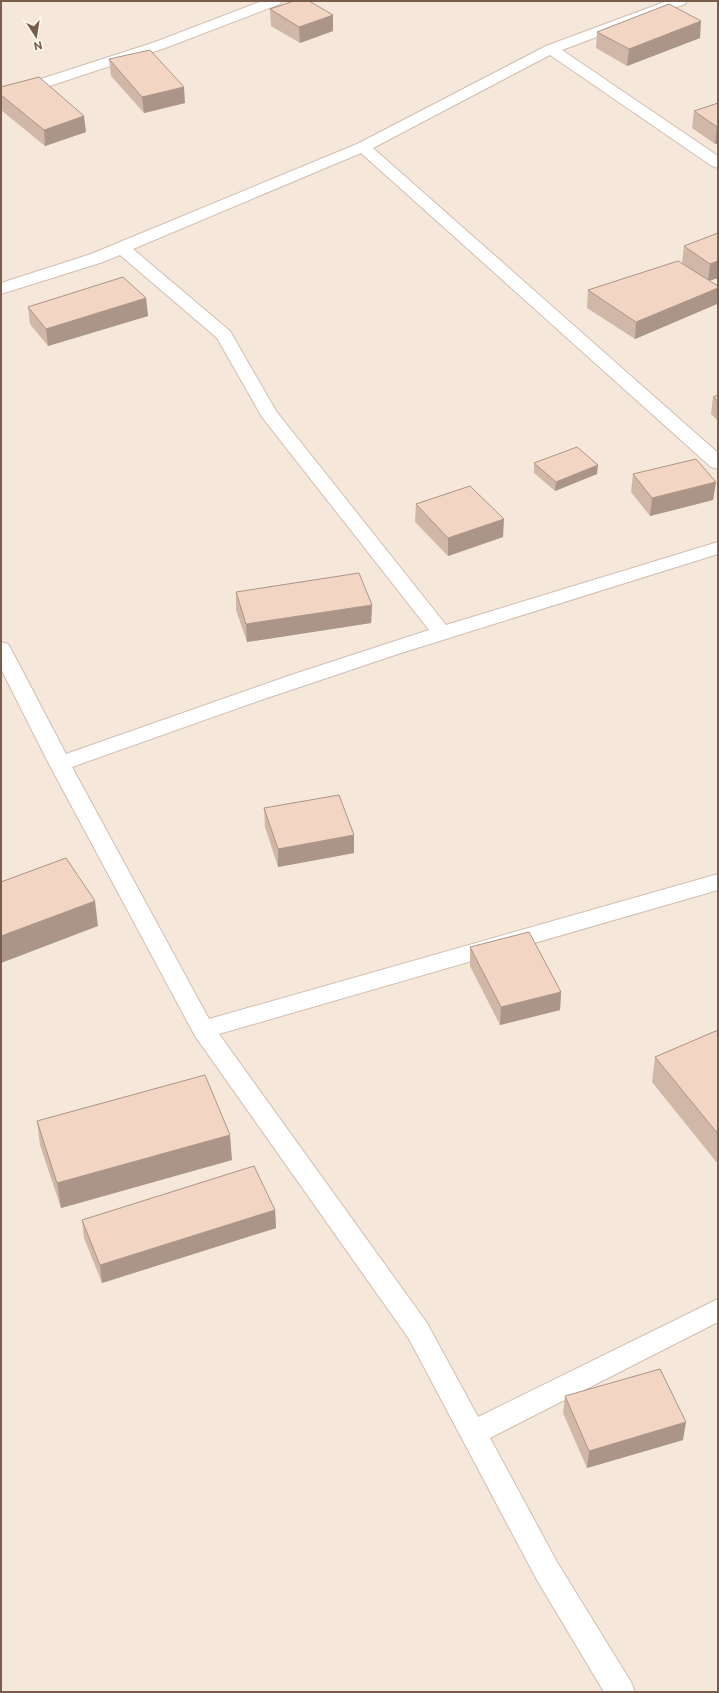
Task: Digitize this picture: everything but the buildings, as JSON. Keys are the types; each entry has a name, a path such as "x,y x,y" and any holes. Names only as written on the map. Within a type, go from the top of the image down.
{"street":[{"path":"1,97 160,45 275,1"},
{"path":"1,289 97,258 363,148 551,49 680,1"},
{"path":"551,49 718,163"},
{"path":"363,148 718,463"},
{"path":"122,248 224,335 268,413 442,633"},
{"path":"60,764 309,677 442,633 718,548"},
{"path":"1,649 60,764 203,1030 418,1331 547,1571 620,1692"},
{"path":"203,1030 718,882"},
{"path":"472,1432 718,1310"}],"shaded area":[{"path":"1,1 718,1 718,1692 1,1692"}]}
